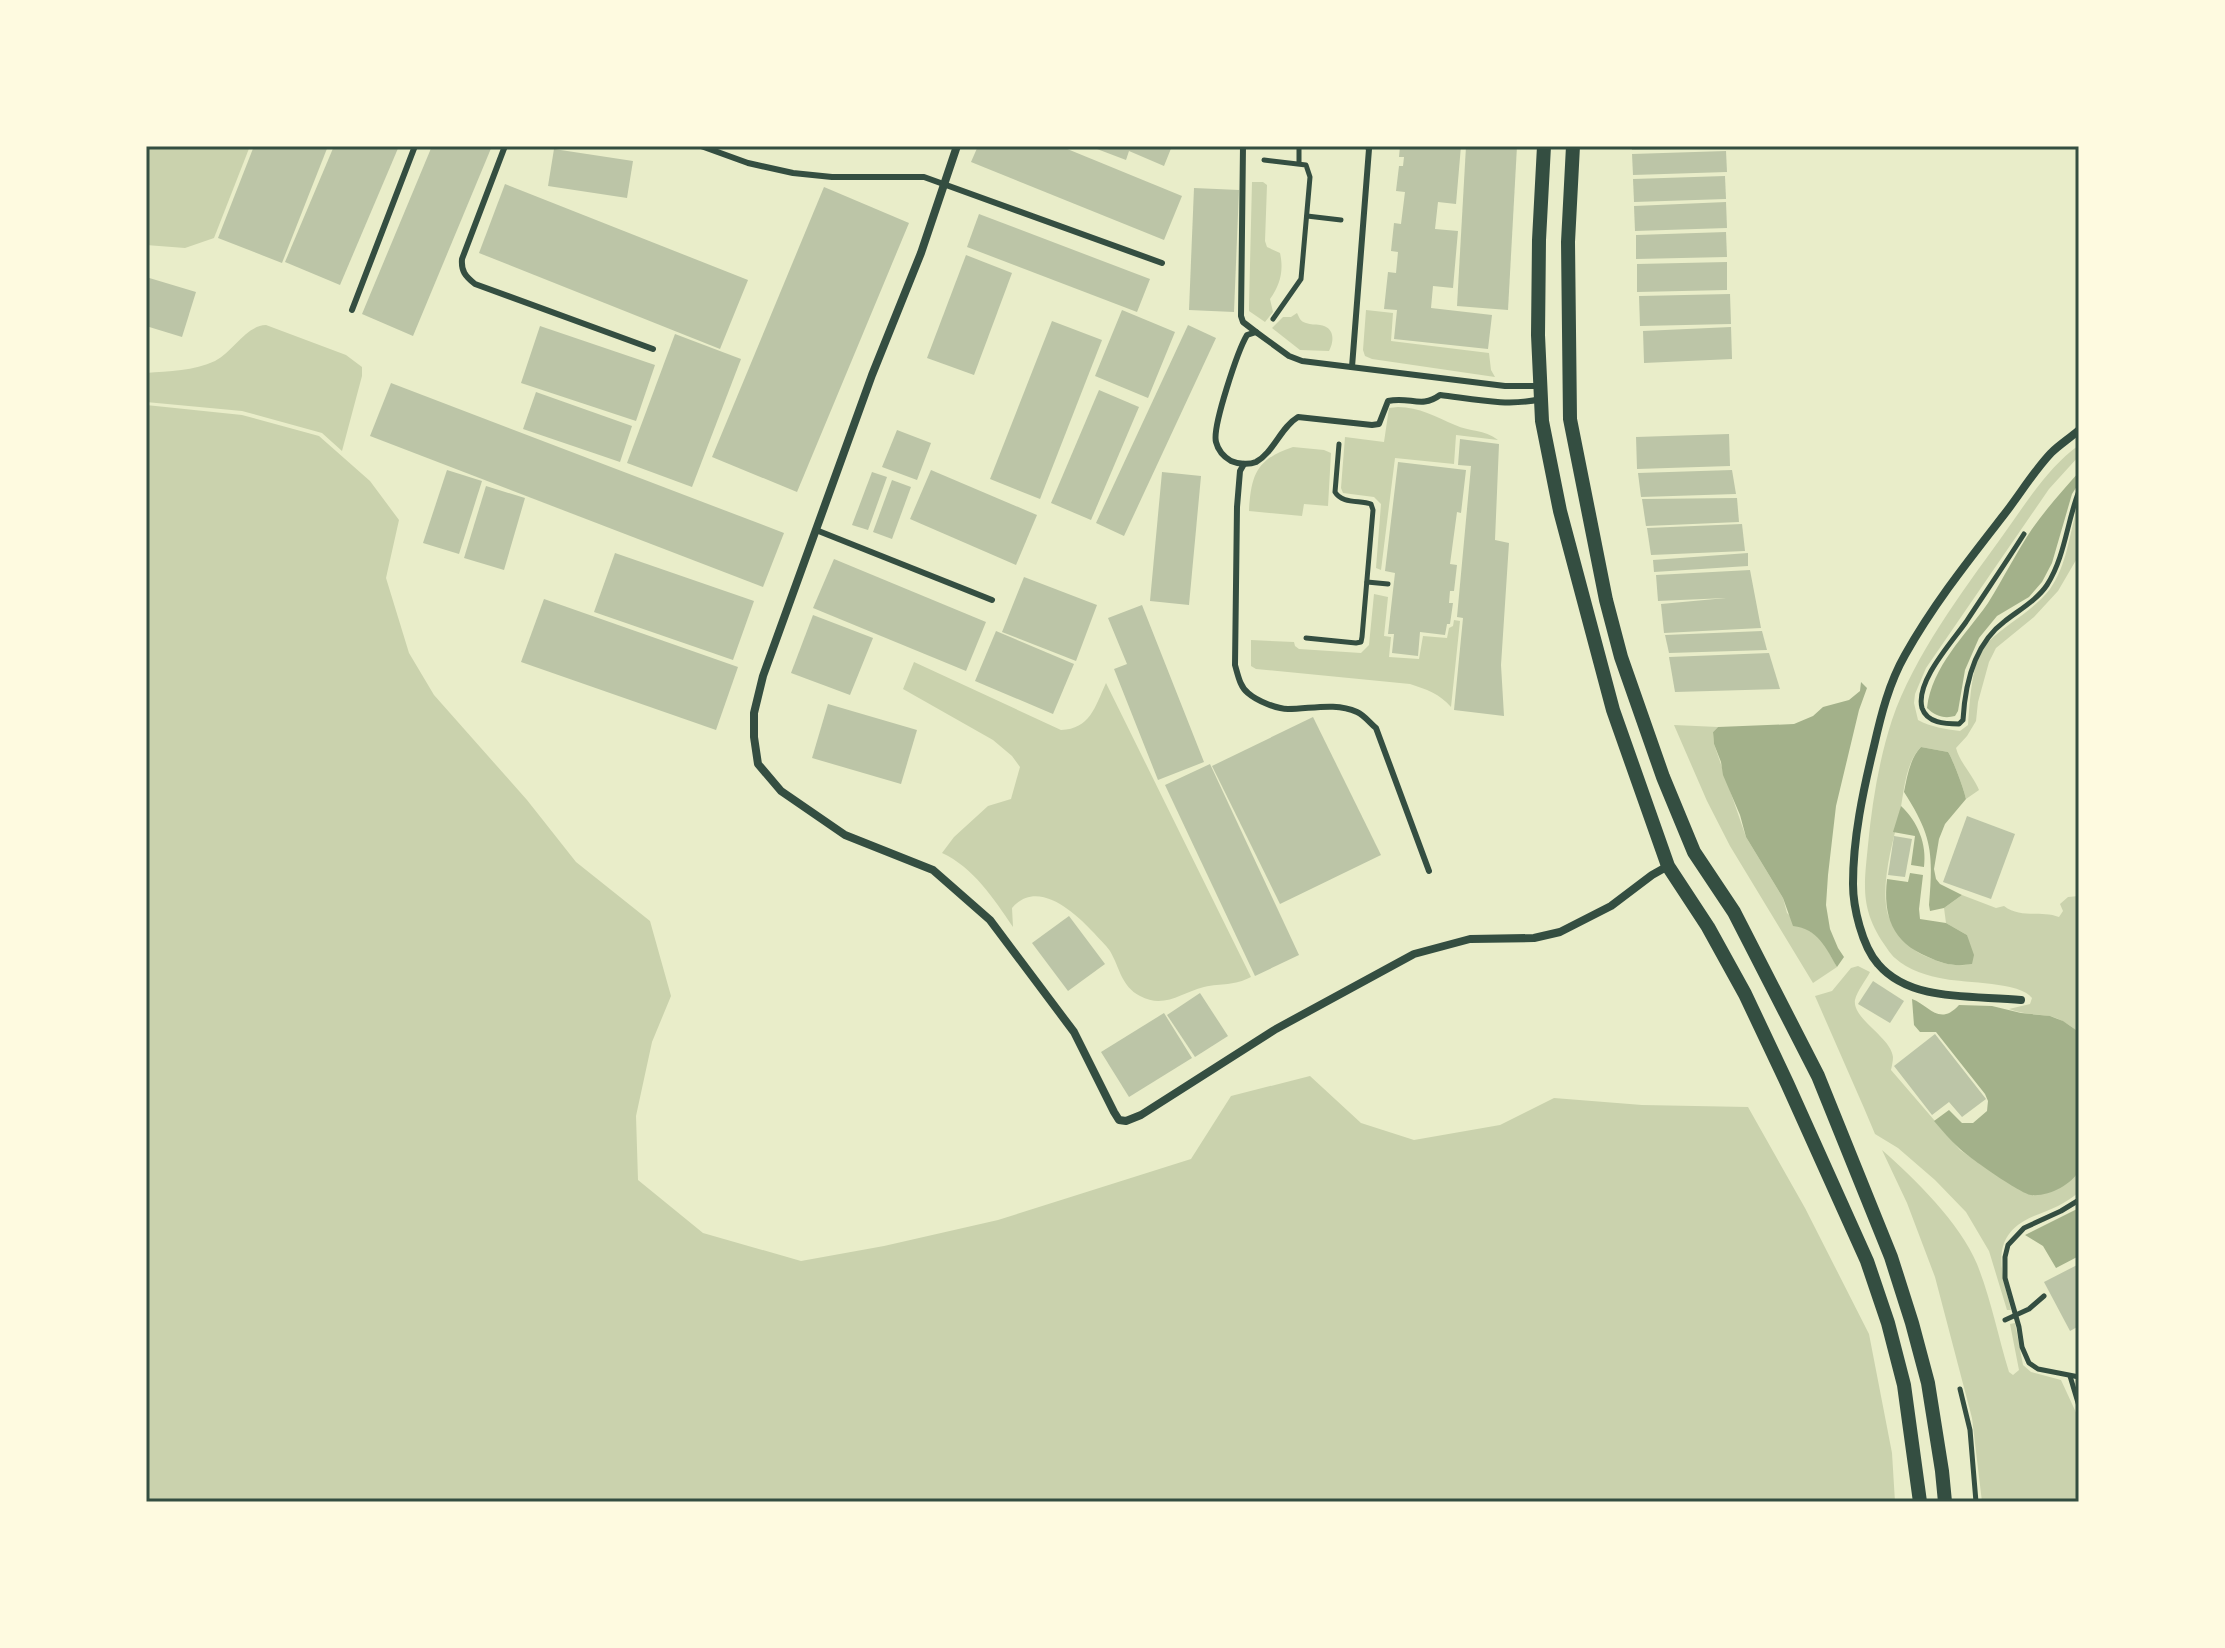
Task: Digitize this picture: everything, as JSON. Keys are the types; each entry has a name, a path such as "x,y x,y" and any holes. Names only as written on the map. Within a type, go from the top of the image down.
{"street":[{"path":"957,146 763,676 754,713 758,764 781,791 845,835 933,870 990,920 1074,1032 1119,1120 1126,1121 1141,1115 1276,1029 1414,954 1470,939 1534,938 1560,932 1611,906 1668,866"},
{"path":"1544,146 1538,335 1542,421 1560,511 1613,710 1668,866 1708,927 1745,994 1867,1261 1904,1385 1920,1502"},
{"path":"1573,146 1568,242 1570,419 1606,600 1621,657 1663,777 1694,852 1734,912 1818,1076 1891,1257 1928,1383 1945,1502"},
{"path":"2021,1000 1940,994 1919,989 1896,978 1879,965 1867,947 1858,919 1853,887 1856,844 1863,790 1887,695 1904,657 1955,575 2052,452 2079,430"}],"lane":[{"path":"352,310 415,146"},
{"path":"505,146 462,259 466,277 475,284 653,349"},
{"path":"701,146 748,163 793,173 832,177 924,177 1162,263"},
{"path":"1243,146 1243,322 1289,356 1302,361 1540,392"},
{"path":"1352,367 1365,222 1367,146"},
{"path":"1259,334 1247,335 1242,343 1225,394 1215,440 1221,453 1231,461 1244,464 1255,463 1289,422 1298,417 1379,424 1388,401 1398,399 1433,402 1440,395 1527,402 1540,392"},
{"path":"1244,464 1240,471 1237,507 1235,665 1239,680 1247,693 1265,702 1285,709 1319,706 1344,708 1359,712 1376,728 1429,871"},
{"path":"816,530 992,600"}],"path":[{"path":"1299,146 1299,163"},
{"path":"1243,157 1306,165 1310,177 1301,279 1259,334"},
{"path":"1307,216 1365,222"},
{"path":"1306,638 1361,642 1373,510 1371,504 1343,499 1335,492 1340,422"},
{"path":"2029,525 1926,682 1921,706 1932,720 1959,724 1963,720 1967,684 1984,640 2046,586 2060,558 2079,491"},
{"path":"1367,582 1388,584"},
{"path":"2079,1200 2024,1228 2008,1245 2005,1257 2005,1278 2029,1363 2038,1369 2079,1377"},
{"path":"2005,1320 2029,1309 2044,1296"},
{"path":"2070,1375 2079,1406"},
{"path":"1959,1386 1970,1430 1976,1502"}],"shaded area":[{"path":"146,146 250,146 214,238 185,248 146,245"},
{"path":"1252,182 1267,185 1265,241 1267,247 1280,253 1282,266 1270,299 1273,312 1265,322 1249,311"},
{"path":"1366,310 1393,313 1391,341 1489,353 1495,377 1365,356"},
{"path":"1297,313 1300,320 1325,326 1331,331 1329,351 1300,350 1272,328 1283,317"},
{"path":"266,325 346,355 362,367 342,451 322,433 242,411 146,402 146,373 199,367 215,361 246,334"},
{"path":"146,405 242,415 319,436 370,481 399,520 386,578 409,653 434,695 527,800 576,862 650,921 671,996 652,1042 636,1116 638,1180 703,1233 801,1261 998,1220 1191,1159 1231,1096 1310,1076 1361,1123 1414,1140 1500,1125 1554,1098 1642,1105 1748,1107 1805,1208 1869,1334 1892,1453 1895,1502 146,1502"},
{"path":"1389,408 1420,411 1498,440 1456,435 1454,464 1395,458 1381,570 1376,568 1381,504 1374,497 1343,493 1345,437 1384,442"},
{"path":"2079,445 2079,456 2049,489 1926,668 1915,694 1918,720 1960,731 1968,725 1972,681 1982,649 2050,589 2065,558 2079,501 2079,555 2058,591 2034,617 1996,648 1978,702 1976,721 1956,748 1979,790 1966,799 1948,752 1921,747 1911,762 1906,780 1885,892 1888,915 1911,946 1935,960 1961,965 1972,964 1967,935 1946,923 1944,908 1962,895 1996,908 2004,906 2017,912 2059,917 2063,911 2060,904 2068,897 2079,896 2079,1032 2053,1017 2009,1009 2030,1004 2032,998 2017,989 1939,978 1918,972 1900,962 1876,931 1867,908 1865,885 1880,766 1901,696 1955,602 2046,476"},
{"path":"1293,447 1331,453 1328,506 1304,504 1302,516 1249,511 1258,470 1271,457"},
{"path":"2079,472 2079,483 2072,494 2052,563 2042,582 2029,597 1997,616 1979,638 1965,670 1955,716 1943,717 1933,713 1927,708 1942,665 1988,603 2032,529"},
{"path":"1374,594 1388,597 1384,636 1391,637 1389,657 1419,659 1423,636 1447,638 1454,620 1460,621 1451,707 1432,692 1410,684 1256,669 1251,666 1251,640 1294,642 1299,649 1361,653 1369,645"},
{"path":"914,662 1061,730 1079,726 1085,721 1095,708 1106,683 1251,977 1204,987 1172,999 1149,1000 1129,987 1110,951 1094,933 1077,916 1056,902 1033,896 1022,900 1012,908 1013,927 973,875 942,853 954,837 988,806 1011,799 1020,767 993,740 903,689"},
{"path":"1861,682 1867,688 1836,806 1828,875 1826,905 1830,929 1844,957 1837,967 1815,935 1793,926 1783,898 1746,837 1723,775 1713,732 1718,727 1794,724 1813,716 1823,707 1849,700 1860,691"},
{"path":"1674,725 1718,727 1713,732 1714,744 1746,837 1783,898 1787,913 1821,938 1837,967 1813,983 1730,846"},
{"path":"1921,747 1948,752 1966,799 1945,824 1934,869 1940,884 1962,895 1944,908 1930,911 1929,846 1921,821 1904,792 1912,762"},
{"path":"1901,806 1920,834 1924,867 1911,865 1915,836 1893,832"},
{"path":"1910,873 1923,875 1920,919 1946,923 1967,935 1974,955 1972,964 1944,963 1916,951 1898,935 1889,916 1887,879 1908,882"},
{"path":"1858,966 1870,972 1855,1000 1859,1014 1891,1050 1891,1070 1960,1150 1990,1170 2076,1176 2079,1171 2079,1192 2019,1224 2004,1244 2002,1268 2011,1310 2007,1310 1989,1251 1966,1212 1898,1148 1875,1134 1815,996 1832,991 1851,968"},
{"path":"1912,999 1940,1014 1946,1014 1959,1005 1992,1006 2050,1016 2079,1032 2079,1171 2071,1181 2045,1194 2031,1195 1995,1174 1952,1142 1934,1121 1949,1110 1962,1123 1973,1123 1987,1111 1988,1101 1936,1032 1920,1032 1914,1025"},
{"path":"1882,1150 1936,1202 1960,1233 1977,1264 2009,1372 2013,1375 2019,1370 2010,1324 2015,1323 2023,1365 2031,1372 2061,1380 2079,1419 2079,1489 2074,1502 1982,1502 1972,1418 1935,1277 1907,1203"},
{"path":"2079,1208 2079,1256 2056,1268 2043,1246 2025,1235"}],"building":[{"path":"254,146 328,146 282,263 218,238"},
{"path":"334,146 399,146 340,285 285,262"},
{"path":"432,146 492,146 413,336 362,314"},
{"path":"978,146 1060,146 1182,196 1164,240 971,162"},
{"path":"1098,146 1172,146 1164,166 1129,151 1126,160 1097,149"},
{"path":"1400,146 1461,146 1456,204 1438,202 1435,229 1458,231 1453,288 1433,286 1431,308 1492,315 1488,349 1394,339 1397,310 1384,309 1388,272 1396,273 1398,252 1391,251 1394,223 1401,224 1405,192 1396,191 1399,166 1403,166 1404,157 1399,157"},
{"path":"1466,146 1517,146 1508,310 1457,306"},
{"path":"1631,146 1691,146 1691,149 1632,150"},
{"path":"554,149 633,161 627,198 548,186"},
{"path":"1726,151 1727,172 1633,175 1632,154"},
{"path":"1725,176 1726,199 1634,202 1633,179"},
{"path":"505,184 748,280 720,349 479,253"},
{"path":"824,187 909,223 797,492 712,457"},
{"path":"1194,188 1239,190 1234,312 1189,310"},
{"path":"1726,202 1727,228 1635,231 1634,206"},
{"path":"979,214 1150,279 1137,312 967,247"},
{"path":"1726,232 1727,257 1636,259 1636,235"},
{"path":"966,255 1012,273 974,375 927,358"},
{"path":"1727,262 1727,290 1637,292 1637,264"},
{"path":"146,277 196,292 182,337 146,326"},
{"path":"1730,294 1731,324 1640,326 1639,296"},
{"path":"1122,310 1175,332 1148,398 1095,376"},
{"path":"1052,321 1102,340 1040,499 990,479"},
{"path":"1188,325 1216,338 1124,536 1096,523"},
{"path":"540,326 655,365 636,421 521,383"},
{"path":"1731,327 1732,359 1644,363 1643,331"},
{"path":"675,334 741,359 692,487 627,463"},
{"path":"391,383 784,533 763,587 370,436"},
{"path":"1099,390 1139,407 1091,520 1051,503"},
{"path":"536,392 632,426 620,462 523,429"},
{"path":"897,430 931,443 917,480 882,467"},
{"path":"1729,434 1730,466 1637,469 1636,437"},
{"path":"1460,439 1499,444 1495,540 1509,543 1501,665 1504,716 1454,710 1463,618 1457,617 1471,466 1458,465"},
{"path":"1398,462 1466,470 1450,564 1457,565 1454,591 1450,591 1449,603 1453,603 1450,624 1447,624 1445,635 1420,632 1418,656 1392,653 1394,634 1388,634 1395,573 1385,571"},
{"path":"447,470 482,481 459,554 423,543"},
{"path":"931,470 1037,515 1016,565 910,519"},
{"path":"1732,470 1736,494 1641,497 1638,473"},
{"path":"872,472 887,477 868,530 852,525"},
{"path":"1162,472 1201,476 1189,605 1150,601"},
{"path":"892,480 911,487 892,539 873,532"},
{"path":"486,486 525,498 504,570 464,558"},
{"path":"1737,498 1739,522 1646,526 1642,499"},
{"path":"1742,524 1745,551 1651,555 1647,528"},
{"path":"615,553 754,601 733,660 594,612"},
{"path":"1748,553 1748,566 1654,572 1653,560"},
{"path":"834,559 986,622 966,671 813,608"},
{"path":"1750,570 1761,628 1664,633 1661,604 1726,598 1658,601 1656,575"},
{"path":"1024,577 1097,605 1076,661 1002,632"},
{"path":"544,599 738,667 716,730 521,662"},
{"path":"1142,605 1204,762 1158,780 1114,669 1127,664 1108,618"},
{"path":"813,615 873,638 850,695 791,673"},
{"path":"996,631 1074,664 1053,714 975,681"},
{"path":"1762,631 1767,650 1669,653 1665,635"},
{"path":"1769,653 1780,689 1675,692 1669,657"},
{"path":"828,704 917,730 901,784 812,758"},
{"path":"1313,717 1381,855 1280,904 1212,766"},
{"path":"1210,764 1299,955 1255,976 1165,785"},
{"path":"1967,816 2015,834 1991,899 1943,882"},
{"path":"1894,836 1912,839 1905,877 1888,875"},
{"path":"1069,916 1105,964 1068,991 1032,943"},
{"path":"1873,981 1904,1001 1890,1023 1858,1004"},
{"path":"1200,993 1228,1036 1195,1057 1167,1015"},
{"path":"1164,1013 1192,1058 1129,1097 1101,1052"},
{"path":"1935,1034 1986,1099 1962,1117 1949,1102 1932,1115 1894,1066"},
{"path":"2079,1264 2079,1326 2070,1331 2044,1282"}]}
